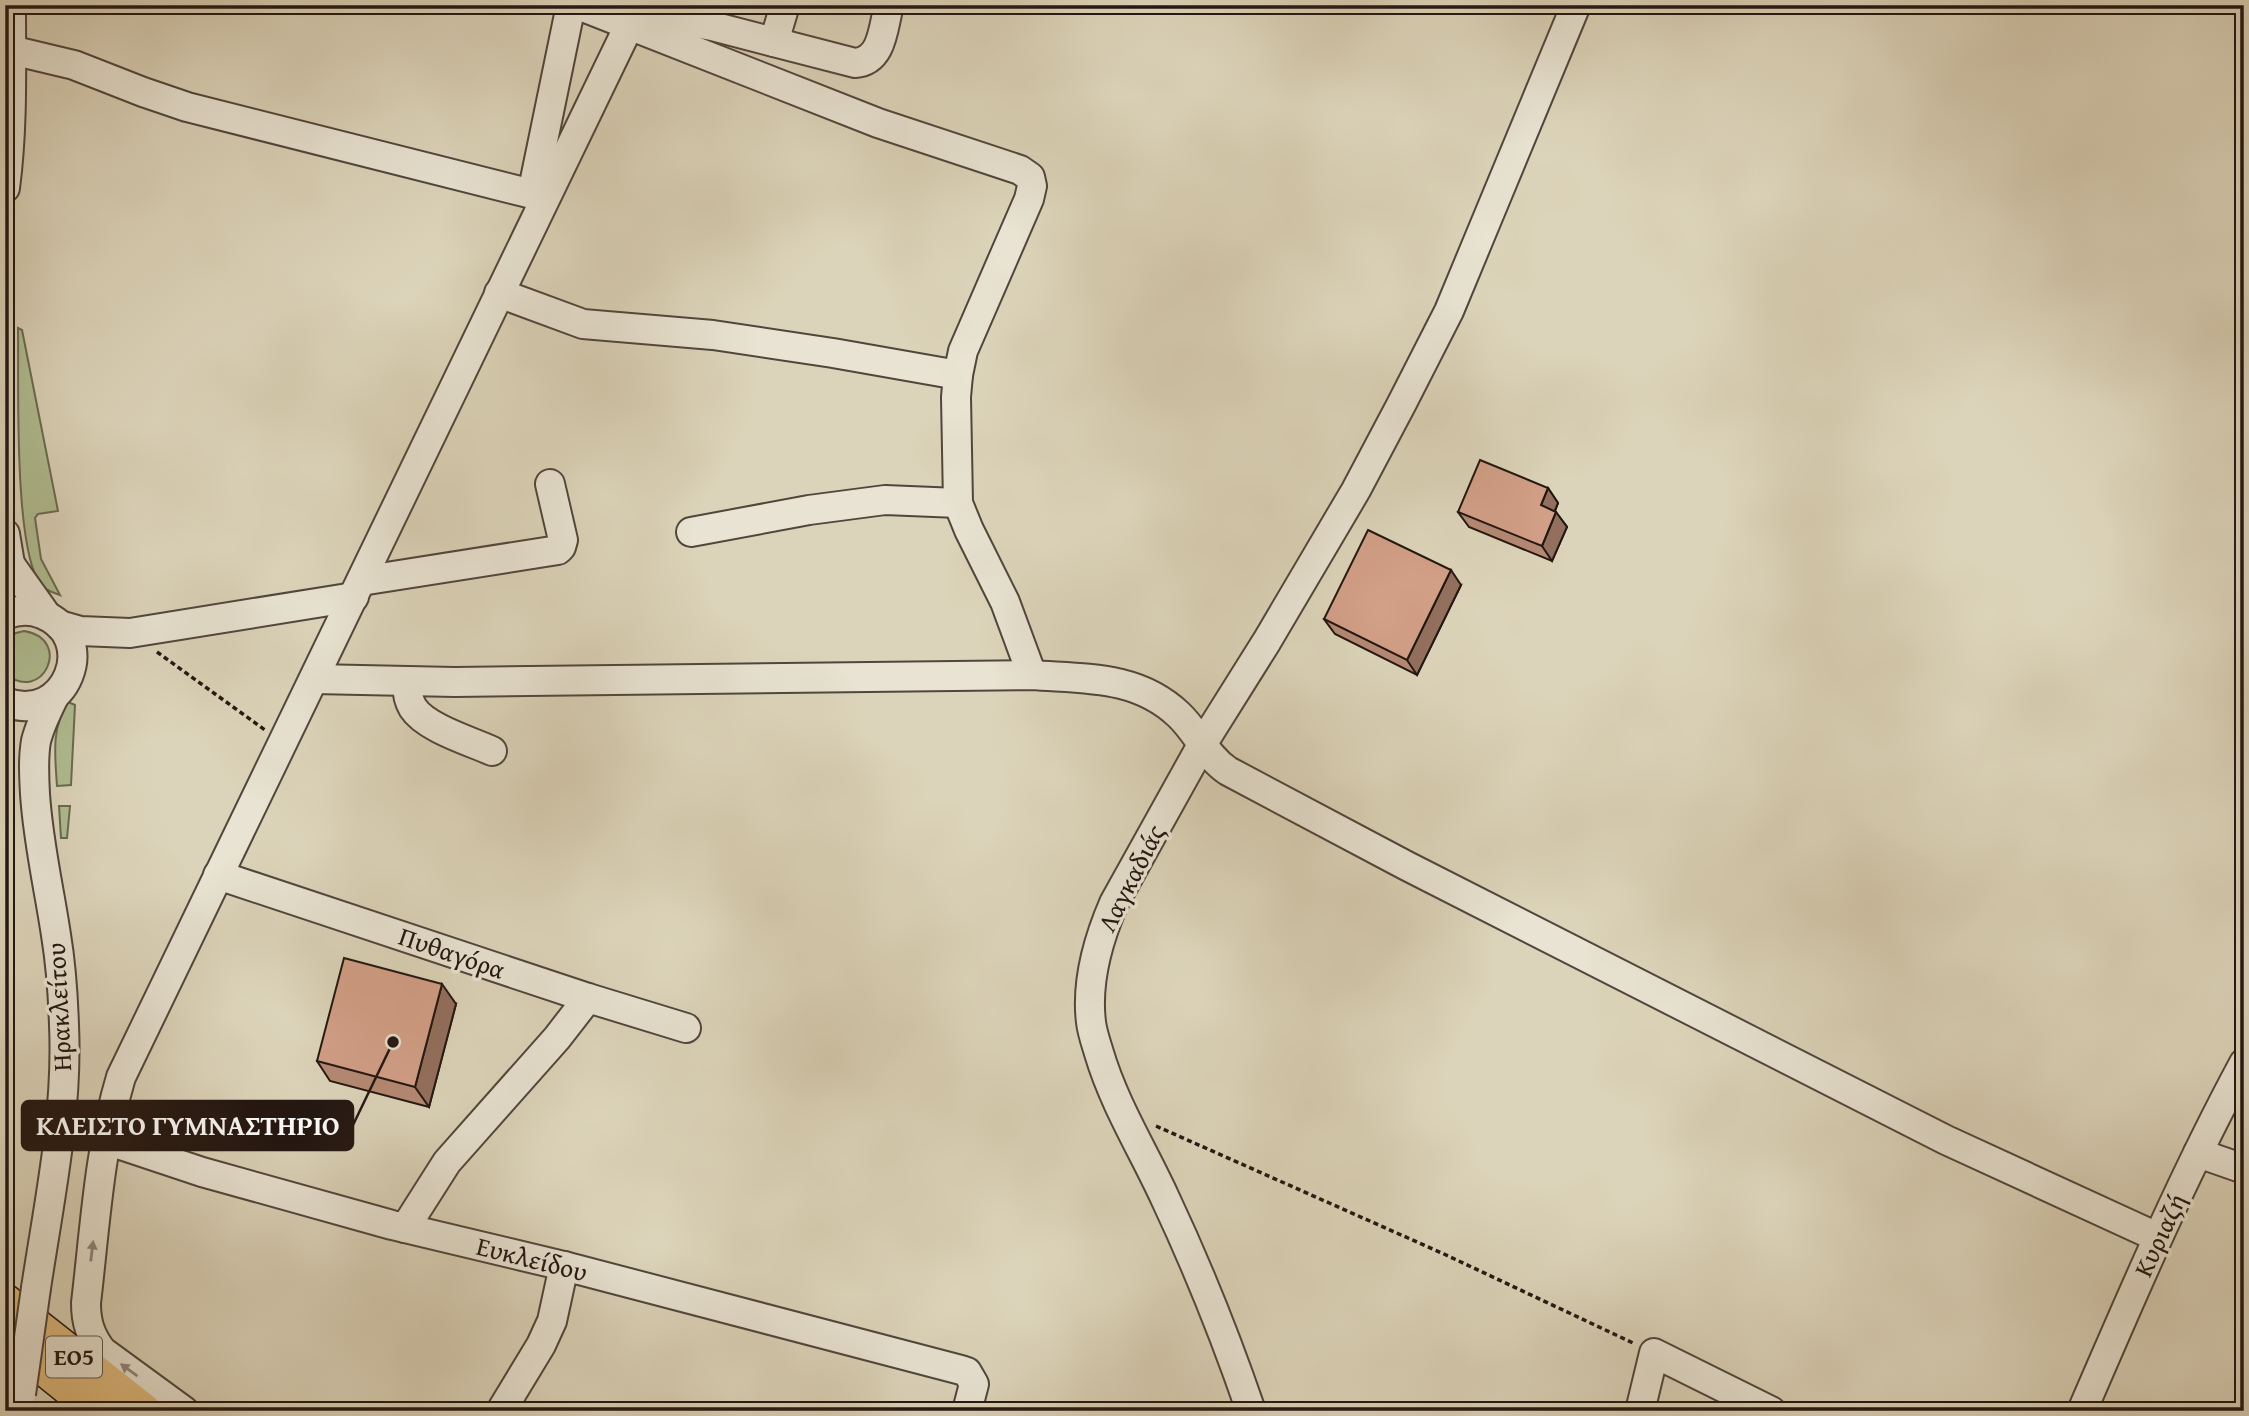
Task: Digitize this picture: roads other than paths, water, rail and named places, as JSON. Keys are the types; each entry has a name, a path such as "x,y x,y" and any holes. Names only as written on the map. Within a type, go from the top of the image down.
{"main road":[{"name":"ΕΟ5","path":"5,1302 143,1411"},
{"name":"ΕΟ5","path":"5,1336 98,1411"}],"street":[{"path":"5,188 11,127 11,5"},
{"path":"538,196 571,5"},
{"path":"578,5 668,18 714,15 774,42 855,63 869,60 877,50 889,5"},
{"path":"774,42 785,5"},
{"name":"Λαγκαδιάς","path":"1251,1411 1213,1304 1191,1252 1109,1083 1091,1026 1089,1003 1093,968 1102,930 1114,903 1203,743 1356,490 1449,311 1576,5"},
{"path":"184,1411 102,1351 92,1338 86,1319 106,1140 121,1077 499,293 538,196 635,12"},
{"path":"635,12 878,123 1027,173 1032,181 1029,199 969,334 958,375 956,447 958,503 1005,601 1032,676"},
{"path":"11,50 74,65 187,107 538,196"},
{"path":"499,293 583,324 713,335 958,375"},
{"path":"72,665 88,652 130,633 558,550 563,540 550,484"},
{"path":"691,532 750,519 873,502 917,500 958,503"},
{"path":"5,534 8,572 53,620 70,643 72,665 69,677 54,697 39,731 34,768"},
{"path":"5,615 29,611 80,631 130,633"},
{"path":"314,679 407,682 1032,676 1108,681 1136,687 1157,698 1178,714 1218,764 1228,771 1406,866 1946,1140 2157,1237"},
{"path":"407,682 407,694 418,715 492,751"},
{"path":"7,703 32,706 54,697"},
{"path":"7,703 20,722 34,768"},
{"name":"Ηρακλείτου","path":"20,1402 60,1112 65,1027 56,935 36,818 34,768"},
{"name":"Πυθαγόρα","path":"218,875 685,1028"},
{"path":"405,1228 447,1162 557,1038 588,998"},
{"name":"Κυριαζή","path":"2082,1411 2157,1237 2244,1063"},
{"name":"Ευκλείδου","path":"106,1140 202,1172 405,1228 564,1266 961,1370 967,1372 974,1384 967,1411"},
{"path":"2198,1153 2244,1169"},
{"path":"501,1411 547,1333 564,1266"},
{"path":"1640,1411 1654,1353 1771,1411"}],"place":[{"name":"ΚΛΕΙΣΤΟ ΓΥΜΝΑΣΤΗΡΙΟ","path":"393,1042"}]}
